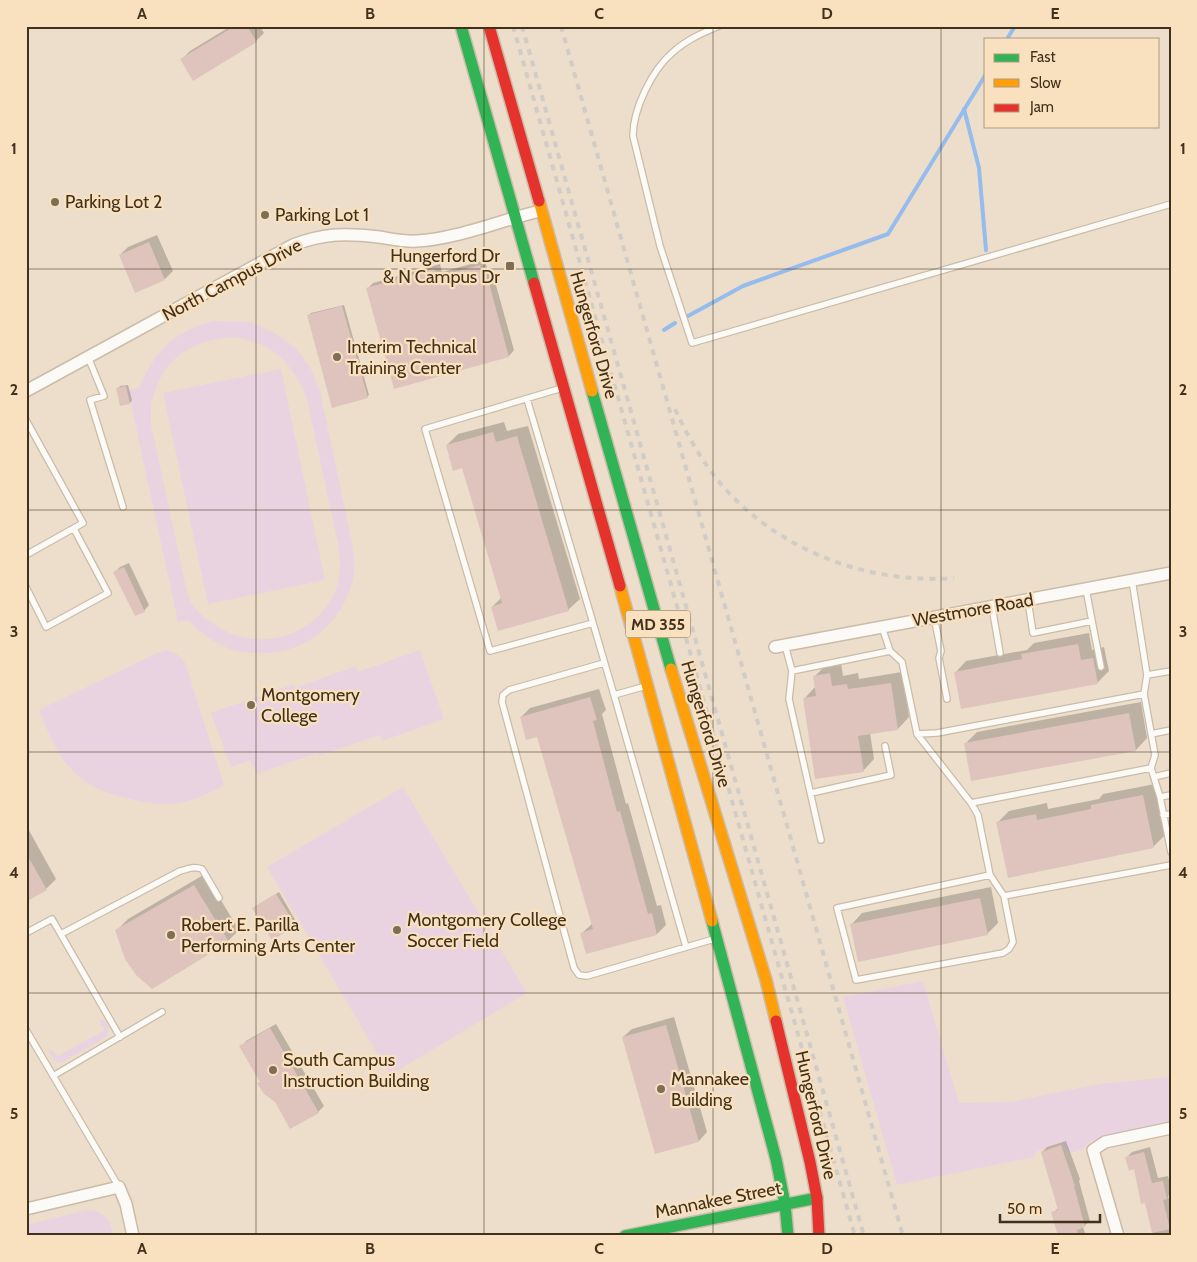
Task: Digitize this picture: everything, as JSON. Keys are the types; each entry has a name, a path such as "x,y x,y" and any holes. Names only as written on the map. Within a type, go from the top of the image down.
{"main road":[{"name":"Hungerford Drive","path":"461,26 564,388 661,682 766,980 808,1152 817,1198 819,1236"},
{"name":"Hungerford Drive","path":"489,26 540,211 661,682 717,938 776,1159 786,1204 788,1236"},
{"name":"Mannakee Street","path":"625,1236 817,1198"}],"street":[{"name":"North Campus Drive","path":"26,391 293,245 312,238 332,234 417,241 444,237 515,216 540,211"},
{"name":"Westmore Road","path":"780,646 1171,573"},
{"path":"1118,1236 1093,1150 1105,1142 1171,1128"},
{"path":"26,1209 119,1187 126,1204 133,1236"}],"lane":[{"path":"719,26 698,35 670,54 653,76 642,97 633,127 633,136 660,246 692,343 1171,204"},
{"path":"88,357 104,396 90,400 123,506"},
{"path":"564,388 425,429 490,651 593,623"},
{"path":"527,399 686,947"},
{"path":"26,420 28,428 83,523 26,555"},
{"path":"26,587 46,627 108,594 74,529"},
{"path":"1132,580 1147,675 1144,694 1155,755 1152,768 1171,852"},
{"path":"1086,589 1101,667"},
{"path":"1028,601 1033,633 1092,621"},
{"path":"992,606 1000,653"},
{"path":"934,617 941,651 939,658 947,699"},
{"path":"882,627 890,651 902,662 916,734 971,803 978,815 990,875 1004,896 1013,942 1009,949 1003,953 856,980 837,908 990,875"},
{"path":"780,646 792,670 789,699 821,840"},
{"path":"792,670 890,651"},
{"path":"604,663 509,690 504,695 502,702 574,968 580,975 587,976 717,938"},
{"path":"1147,675 1171,671"},
{"path":"614,695 661,682"},
{"path":"916,734 937,733 1144,694"},
{"path":"1151,734 1171,730"},
{"path":"811,793 891,775 885,746"},
{"path":"971,803 1152,768"},
{"path":"1154,777 1171,773"},
{"path":"1160,797 1171,795"},
{"path":"1163,815 1171,814"},
{"path":"1004,896 1171,865"},
{"path":"61,934 180,871 191,868 197,867 202,869 219,898"},
{"path":"26,934 52,919 120,1037"},
{"path":"53,1076 162,1012"},
{"path":"26,1030 119,1187"}],"shaded area":[{"path":"213,321 249,322 273,332 295,347 311,369 320,391 352,542 354,573 347,597 340,611 331,622 308,641 281,651 255,653 234,650 210,638 188,620 178,622 128,390 139,388 152,363 167,345 176,337","holes":["231,337 246,339 278,354 293,371 306,395 340,561 339,578 333,596 323,612 309,624 293,633 276,638 257,639 239,636 222,629 202,615 190,601 151,424 151,404 154,395 161,377 176,358 185,351 206,342"]},
{"path":"281,369 325,580 208,604 163,393"},
{"path":"166,650 177,654 185,662 224,785 190,800 162,804 131,799 94,787 72,771 65,762 52,740 39,710"},
{"path":"420,650 444,719 382,741 380,735 319,756 318,753 256,774 251,760 231,767 211,713 294,684 295,688 356,666 358,672"},
{"name":"Montgomery College Soccer Field","path":"403,787 527,993 390,1075 267,867"},
{"path":"923,981 959,1103 1010,1102 1100,1084 1171,1077 1171,1123 1090,1141 1083,1150 1070,1153 1062,1142 1036,1152 1034,1157 897,1185 843,997"},
{"path":"101,1018 108,1026 106,1037 63,1062 57,1063 48,1051 50,1049 58,1056 103,1031 104,1029 100,1023"},
{"path":"93,1210 106,1217 113,1236 26,1236 26,1225"}],"building":[{"path":"235,26 247,26 257,42 193,81 180,59"},
{"path":"149,242 165,280 135,293 119,255"},
{"path":"480,265 485,284 489,283 509,357 394,389 366,288 434,269 437,277"},
{"name":"Interim Technical Training Center","path":"342,306 368,398 332,408 307,315"},
{"path":"126,386 130,404 120,406 116,388"},
{"path":"493,432 496,442 517,436 569,611 498,631 491,607 502,603 462,468 453,471 446,445"},
{"path":"124,567 145,612 135,616 113,572"},
{"path":"1078,644 1081,660 1093,658 1098,684 961,709 954,672 1022,659 1021,654"},
{"path":"830,673 832,686 847,684 848,689 891,683 898,730 858,736 864,772 815,779 803,698 816,696 813,676"},
{"path":"590,697 597,720 593,721 617,812 620,811 648,914 652,913 657,935 586,954 580,933 593,929 537,737 526,740 520,717"},
{"path":"1129,713 1136,751 971,781 964,743"},
{"path":"1143,795 1154,848 1008,878 996,822 1036,814 1037,820 1091,809 1091,805"},
{"path":"26,853 47,890 26,902"},
{"name":"Robert E. Parilla Performing Arts Center","path":"194,885 229,942 152,989 136,975 125,959 115,930"},
{"path":"276,894 296,926 272,940 252,908"},
{"path":"980,898 988,935 858,962 850,924"},
{"name":"Mannakee Building","path":"666,1025 699,1142 655,1154 622,1037"},
{"name":"South Campus Instruction Building","path":"270,1028 319,1113 290,1129 275,1102 264,1094 257,1083 260,1082 239,1046"},
{"path":"1061,1145 1075,1186 1085,1227 1077,1230 1079,1236 1058,1236 1051,1212 1058,1210 1041,1152"},
{"path":"1144,1152 1152,1183 1163,1181 1167,1199 1163,1200 1170,1229 1152,1233 1145,1203 1141,1204 1134,1169 1129,1171 1125,1157"}],"waterway":[{"path":"1008,38 1015,26"},
{"path":"688,316 743,286 888,234 984,77"},
{"path":"964,109 979,168 986,250"},
{"path":"664,330 675,323"}],"railway":[{"path":"513,26 855,1236"},
{"path":"522,26 864,1236"},
{"path":"561,26 903,1236"},
{"path":"675,409 699,454 722,486 754,516 778,534 805,549 833,561 862,570 923,579 954,578"}],"traffic: fast":[{"path":"461,26 534,283"},
{"path":"592,391 671,669"},
{"path":"712,921 776,1159 785,1204 788,1236"},
{"path":"625,1236 817,1198"}],"traffic: slow":[{"path":"539,201 592,391"},
{"path":"620,586 712,921"},
{"path":"671,669 766,980 776,1021"}],"traffic: jam":[{"path":"489,26 539,201"},
{"path":"534,283 620,586"},
{"path":"776,1021 810,1162 817,1198 819,1236"}],"place":[{"name":"Parking Lot 2","path":"55,202"},
{"name":"Parking Lot 1","path":"265,215"},
{"name":"Hungerford Dr & N Campus Dr","path":"510,266"},
{"name":"Interim Technical Training Center","path":"337,357"},
{"name":"Montgomery College","path":"251,705"},
{"name":"Montgomery College Soccer Field","path":"397,930"},
{"name":"Robert E. Parilla Performing Arts Center","path":"171,935"},
{"name":"South Campus Instruction Building","path":"273,1070"},
{"name":"Mannakee Building","path":"661,1089"}]}
